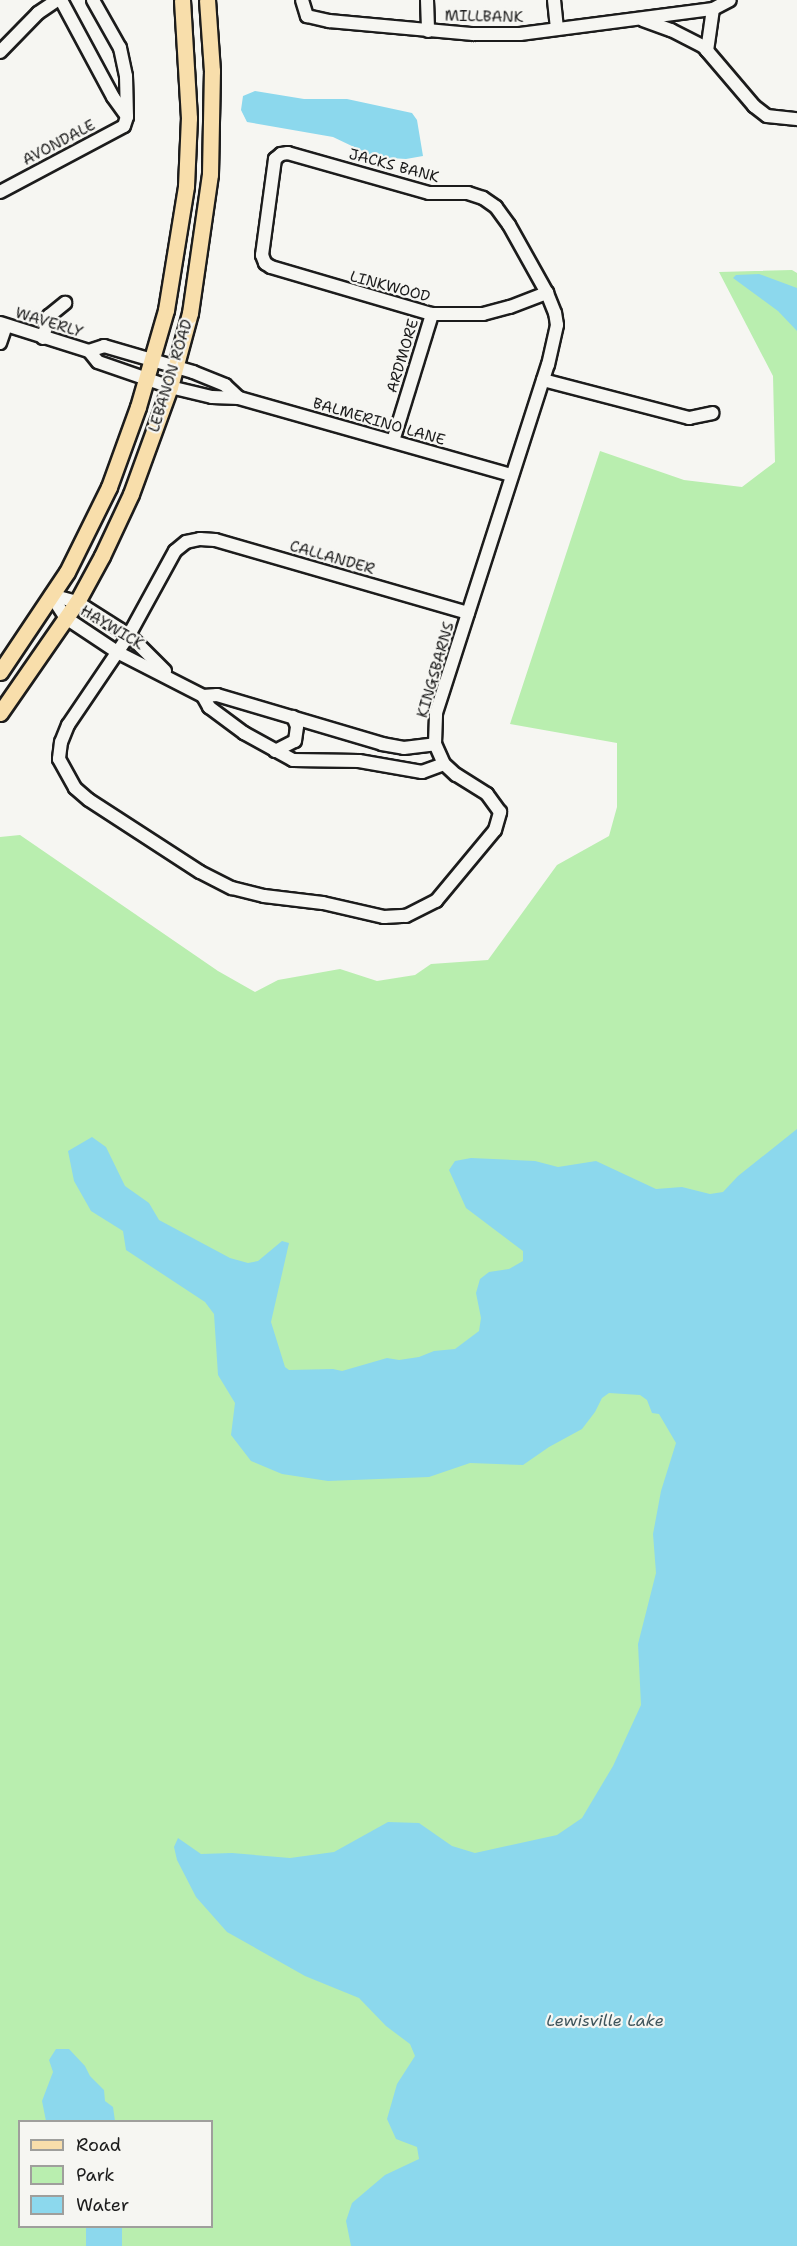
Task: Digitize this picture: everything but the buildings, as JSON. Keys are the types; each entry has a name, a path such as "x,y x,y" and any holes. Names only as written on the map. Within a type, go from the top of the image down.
{"main road":[{"name":"LEBANON ROAD","path":"0,672 67,572 109,487 152,360 166,310 186,186 189,118 182,0"},
{"name":"LEBANON ROAD","path":"0,713 78,602 124,510 176,367 196,281 210,174 212,71 207,0"}],"street":[{"path":"0,52 38,13 59,0 113,97 127,117"},
{"path":"93,0 120,48 126,76 127,117"},
{"name":"MILLBANK","path":"302,0 307,16 329,21 428,31 520,34 713,9 730,0"},
{"path":"427,0 428,31"},
{"path":"554,0 557,29"},
{"path":"707,51 713,9"},
{"path":"638,19 671,30 707,51 754,106 767,116 797,119"},
{"name":"AVONDALE","path":"0,192 122,128 127,117"},
{"name":"JACKS BANK","path":"264,261 262,255 274,166 279,155 288,153 429,193 473,194 487,200 499,211"},
{"name":"KINGSBARNS","path":"117,652 68,725 61,742 59,759 75,788 89,800 232,888 264,896 323,903 384,917 406,916 436,901 495,830 500,812 487,794 456,775 444,764 435,744 436,713 543,380 557,325 547,293 499,211"},
{"name":"LINKWOOD","path":"264,261 274,269 432,314 483,314 547,293"},
{"path":"43,339 50,316 65,303"},
{"name":"ARDMORE","path":"393,441 432,314"},
{"path":"0,343 3,325"},
{"name":"WAVERLY","path":"3,325 43,339 89,351 104,346 152,360"},
{"name":"WAVERLY","path":"89,351 98,363 146,377"},
{"name":"BALMERINO LANE","path":"152,360 217,380 239,398"},
{"name":"BALMERINO LANE","path":"146,377 170,387 212,397 239,398 511,475"},
{"path":"543,380 689,418 712,413"},
{"name":"CALLANDER","path":"129,635 174,551 186,542 200,539 215,540 468,613"},
{"name":"HAYWICK","path":"51,595 78,602 129,635 177,681"},
{"name":"HAYWICK","path":"51,595 66,618 117,652 203,696 209,707 275,751 293,760 331,758 422,772 444,764"},
{"path":"98,639 108,622"},
{"path":"117,652 129,635"},
{"name":"HAYWICK","path":"203,696 217,695 376,742 404,748 435,744"},
{"path":"275,751 295,741 297,726 293,717"},
{"path":"373,763 376,742"}],"green space":[{"path":"792,270 797,273 797,1949 722,2246 0,2246 0,837 20,835 218,971 255,992 278,980 340,969 377,981 415,975 431,964 488,960 557,865 609,836 617,807 617,743 510,724 600,451 684,480 742,487 775,462 773,376 719,272"}],"water":[{"path":"255,91 304,99 347,99 412,113 417,120 423,156 406,159 375,157 333,137 247,122 241,110 243,96"},
{"path":"759,274 797,288 797,331 778,311 733,278 736,275"},
{"name":"Lewisville Lake","path":"797,1129 797,2246 351,2246 346,2221 352,2203 385,2175 419,2159 417,2147 396,2139 387,2119 397,2084 415,2056 410,2044 386,2026 359,1998 305,1976 227,1932 196,1897 177,1860 174,1847 178,1838 201,1854 232,1853 290,1858 334,1852 388,1822 419,1823 452,1846 475,1853 557,1835 582,1818 613,1766 641,1705 638,1644 656,1573 653,1534 661,1491 676,1443 659,1414 652,1413 647,1400 640,1395 609,1393 602,1398 582,1429 549,1447 523,1465 470,1463 429,1477 328,1481 282,1474 251,1461 231,1435 235,1403 218,1375 214,1314 205,1302 126,1250 123,1231 91,1211 74,1181 68,1151 92,1137 106,1147 125,1186 149,1203 159,1220 230,1258 248,1263 258,1261 282,1241 289,1243 271,1322 285,1367 289,1370 333,1369 342,1371 387,1358 399,1360 419,1357 434,1351 455,1349 479,1331 481,1318 476,1293 480,1279 489,1272 509,1269 523,1261 523,1251 466,1208 449,1170 455,1161 471,1158 535,1161 558,1167 596,1161 656,1189 682,1187 710,1194 723,1192 738,1176"},
{"path":"56,2049 69,2049 104,2090 105,2101 113,2107 115,2120 46,2120 42,2101 53,2072 49,2060"},
{"path":"86,2228 122,2228 122,2246 86,2246"}]}
